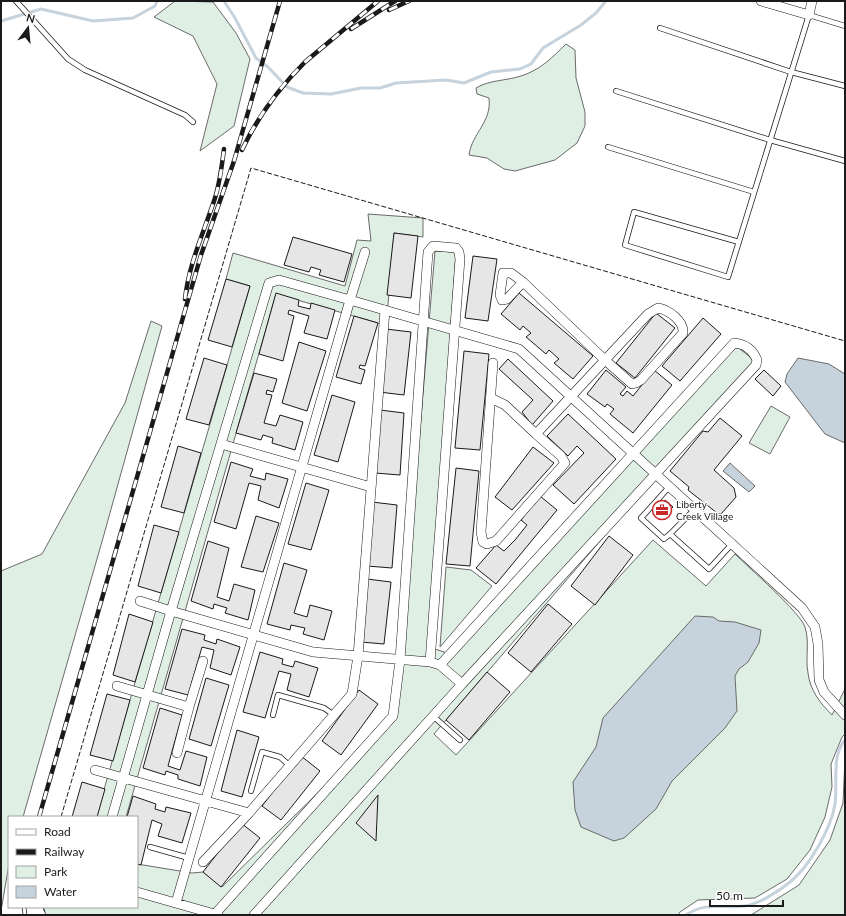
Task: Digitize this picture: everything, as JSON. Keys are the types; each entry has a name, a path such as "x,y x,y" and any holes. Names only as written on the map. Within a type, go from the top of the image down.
{"street":[{"path":"761,1 809,15 812,1"},
{"path":"138,892 216,915 393,716 400,660 429,249 433,246 452,247 459,252 460,259 430,662"},
{"path":"176,903 365,252"},
{"path":"112,816 171,611 269,283 279,280 423,320 519,349 634,452 802,608 815,627 818,644 819,680 824,692 843,712"},
{"path":"523,282 605,360 629,382 636,383 683,333 683,328 680,323 664,310 658,308 653,310 605,360 571,396 536,434"},
{"path":"203,862 249,813 352,694 358,656 385,310"},
{"path":"254,915 462,684 756,365 757,360 745,345 734,343 440,665"},
{"path":"491,398 505,405 561,456 565,463 496,541 487,544 483,542 481,532 493,363"},
{"path":"221,444 371,487"},
{"path":"140,601 313,652 430,662 440,665 462,684"},
{"path":"177,753 203,661"},
{"path":"117,686 190,707"},
{"path":"95,770 249,813"}],"lane":[{"path":"16,1 68,59 85,70 185,115 192,122"},
{"path":"739,242 634,212 625,245 728,278 809,15 845,26"},
{"path":"660,28 791,72 845,86"},
{"path":"616,91 770,140 845,161"},
{"path":"608,147 754,192"},
{"path":"670,486 641,518 664,539 695,509"},
{"path":"670,534 709,569 732,544"},
{"path":"273,715 278,695 324,708 334,714"},
{"path":"433,716 460,740"},
{"path":"251,791 262,752 280,757 290,766"},
{"path":"150,847 189,858"}],"green space":[{"path":"175,1 213,2 236,33 250,59 234,126 200,151 217,84 193,36 154,17"},
{"path":"566,44 575,50 576,78 585,112 585,126 577,143 555,160 515,171 504,169 487,158 469,155 474,140 488,114 489,106 489,98 477,94 476,88 486,83 515,78 528,73 551,59"},
{"path":"368,214 423,218 423,237 394,233 386,329 378,323 276,294 126,816 96,816 250,286 226,279 233,253 345,286 357,240 371,241"},
{"path":"435,251 456,252 429,647 453,655 735,345 755,361 434,734 456,755 653,540 706,586 735,554 794,611 801,620 805,627 806,633 807,667 809,679 813,691 823,706 832,715 845,689 845,734 842,737 831,764 832,787 825,817 810,850 787,879 755,898 698,900 678,915 46,915 43,908 138,908 138,864 192,873 203,872 222,887 396,716"},
{"path":"151,321 162,326 23,816 8,816 8,870 1,911 1,571 42,554 125,403"},
{"path":"771,406 790,417 770,454 749,443"},
{"path":"446,567 471,570 492,586 440,647"},
{"path":"845,759 845,915 751,915 799,885 830,840 843,803"}],"water":[{"path":"798,358 829,364 845,374 845,443 825,434 785,382 787,374"},
{"path":"730,463 755,486 749,492 723,471"},
{"path":"695,616 713,617 719,621 735,622 761,630 759,643 748,662 739,669 735,676 737,711 725,728 672,781 656,809 624,838 614,841 581,827 575,810 573,782 596,747 603,718"}],"building":[{"path":"394,233 418,236 411,298 387,295"},
{"path":"293,237 352,254 344,282 319,275 321,270 311,267 309,272 284,265"},
{"path":"473,256 497,259 488,321 465,318"},
{"path":"226,279 250,286 232,347 208,340"},
{"path":"276,293 299,300 298,306 310,309 311,303 335,310 327,339 304,333 309,316 289,310 288,314 294,316 283,361 259,354"},
{"path":"519,293 593,356 573,379 554,363 559,359 549,350 546,354 526,337 531,333 523,326 520,330 501,314"},
{"path":"656,313 675,328 635,378 616,363"},
{"path":"354,316 378,323 365,366 360,365 359,368 365,370 361,384 336,377"},
{"path":"703,318 721,334 680,381 662,366"},
{"path":"386,329 411,332 404,395 379,392"},
{"path":"299,342 326,351 307,411 282,403"},
{"path":"464,351 489,354 480,450 455,448"},
{"path":"204,358 227,365 209,425 186,419"},
{"path":"508,359 553,401 532,425 522,412 533,400 499,369"},
{"path":"606,370 626,387 620,394 623,396 627,391 633,396 654,370 672,385 633,433 610,414 614,409 607,404 605,407 587,394"},
{"path":"764,370 781,386 773,396 755,379"},
{"path":"254,373 277,379 273,392 267,390 266,394 272,395 264,423 276,426 280,415 303,422 295,450 272,443 273,438 263,435 261,440 236,433"},
{"path":"332,395 355,402 338,462 314,455"},
{"path":"380,410 404,413 400,475 375,473"},
{"path":"568,414 616,459 574,504 553,485 584,453 577,446 568,456 547,436"},
{"path":"720,418 742,436 714,470 734,488 736,497 721,514 717,513 688,490 689,487 670,471 703,431 708,432"},
{"path":"178,446 201,453 184,513 161,507"},
{"path":"533,447 554,463 512,510 495,497"},
{"path":"231,462 253,469 250,476 265,480 266,473 288,479 279,508 258,500 261,486 249,483 236,529 214,522"},
{"path":"456,468 479,471 470,566 446,564"},
{"path":"306,483 329,490 311,550 288,544"},
{"path":"540,496 557,510 496,584 476,568 496,545 504,551 515,540 527,525 521,520"},
{"path":"665,500 673,507 660,520 653,513"},
{"path":"372,502 397,505 392,568 367,566"},
{"path":"256,516 279,523 263,572 241,567"},
{"path":"154,525 179,532 161,593 138,586"},
{"path":"609,536 633,555 595,605 571,586"},
{"path":"208,541 229,548 217,597 229,601 234,584 255,590 248,620 225,613 227,608 214,604 213,609 191,601"},
{"path":"284,563 307,570 294,613 307,617 310,605 332,611 324,640 303,634 305,628 291,625 290,630 267,624"},
{"path":"367,579 391,582 384,644 361,642"},
{"path":"548,604 572,624 531,672 508,653"},
{"path":"129,614 153,622 135,682 113,675"},
{"path":"182,629 205,635 204,640 216,644 217,639 240,647 231,675 210,668 214,650 202,647 188,695 165,689"},
{"path":"260,652 283,659 282,664 293,667 295,661 318,668 309,697 287,690 291,674 279,671 265,718 243,712"},
{"path":"487,672 510,692 469,740 446,720"},
{"path":"206,678 229,685 211,746 189,739"},
{"path":"359,690 378,704 341,755 322,741"},
{"path":"107,694 130,700 113,761 90,755"},
{"path":"160,708 182,715 168,766 180,770 186,751 207,757 200,786 178,779 178,775 166,771 165,775 143,768"},
{"path":"237,730 259,737 242,797 221,791"},
{"path":"301,756 320,771 281,820 262,806"},
{"path":"82,782 105,789 97,816 72,816"},
{"path":"378,795 376,841 356,823"},
{"path":"133,796 156,804 155,809 165,812 166,807 191,813 182,843 158,836 162,824 152,820 141,865 138,864 138,816 127,816"},
{"path":"241,823 260,838 221,887 203,872"}],"waterway":[{"path":"1,21 41,9 93,21 133,18 155,6 157,1"},
{"path":"224,1 235,18 256,58 268,67 287,87 303,93 331,94 361,88 380,88 396,83 446,80 464,83 491,72 520,69 531,64 543,48 581,25 596,13 606,1"},
{"path":"686,915 700,908 751,905 769,897 797,875 818,847 833,814 836,796 836,762 841,746 845,740"}],"railway":[{"path":"39,816 201,255 234,161 280,1"},
{"path":"242,150 262,114 295,72 378,1"},
{"path":"351,29 395,1"},
{"path":"389,10 409,1"},
{"path":"185,299 193,260 217,192 224,149"},
{"path":"24,908 25,915"}],"fence":[{"path":"61,816 251,168 845,341"},
{"path":"43,908 46,915"}],"place":[{"name":"Liberty Creek Village","path":"662,510"}]}
